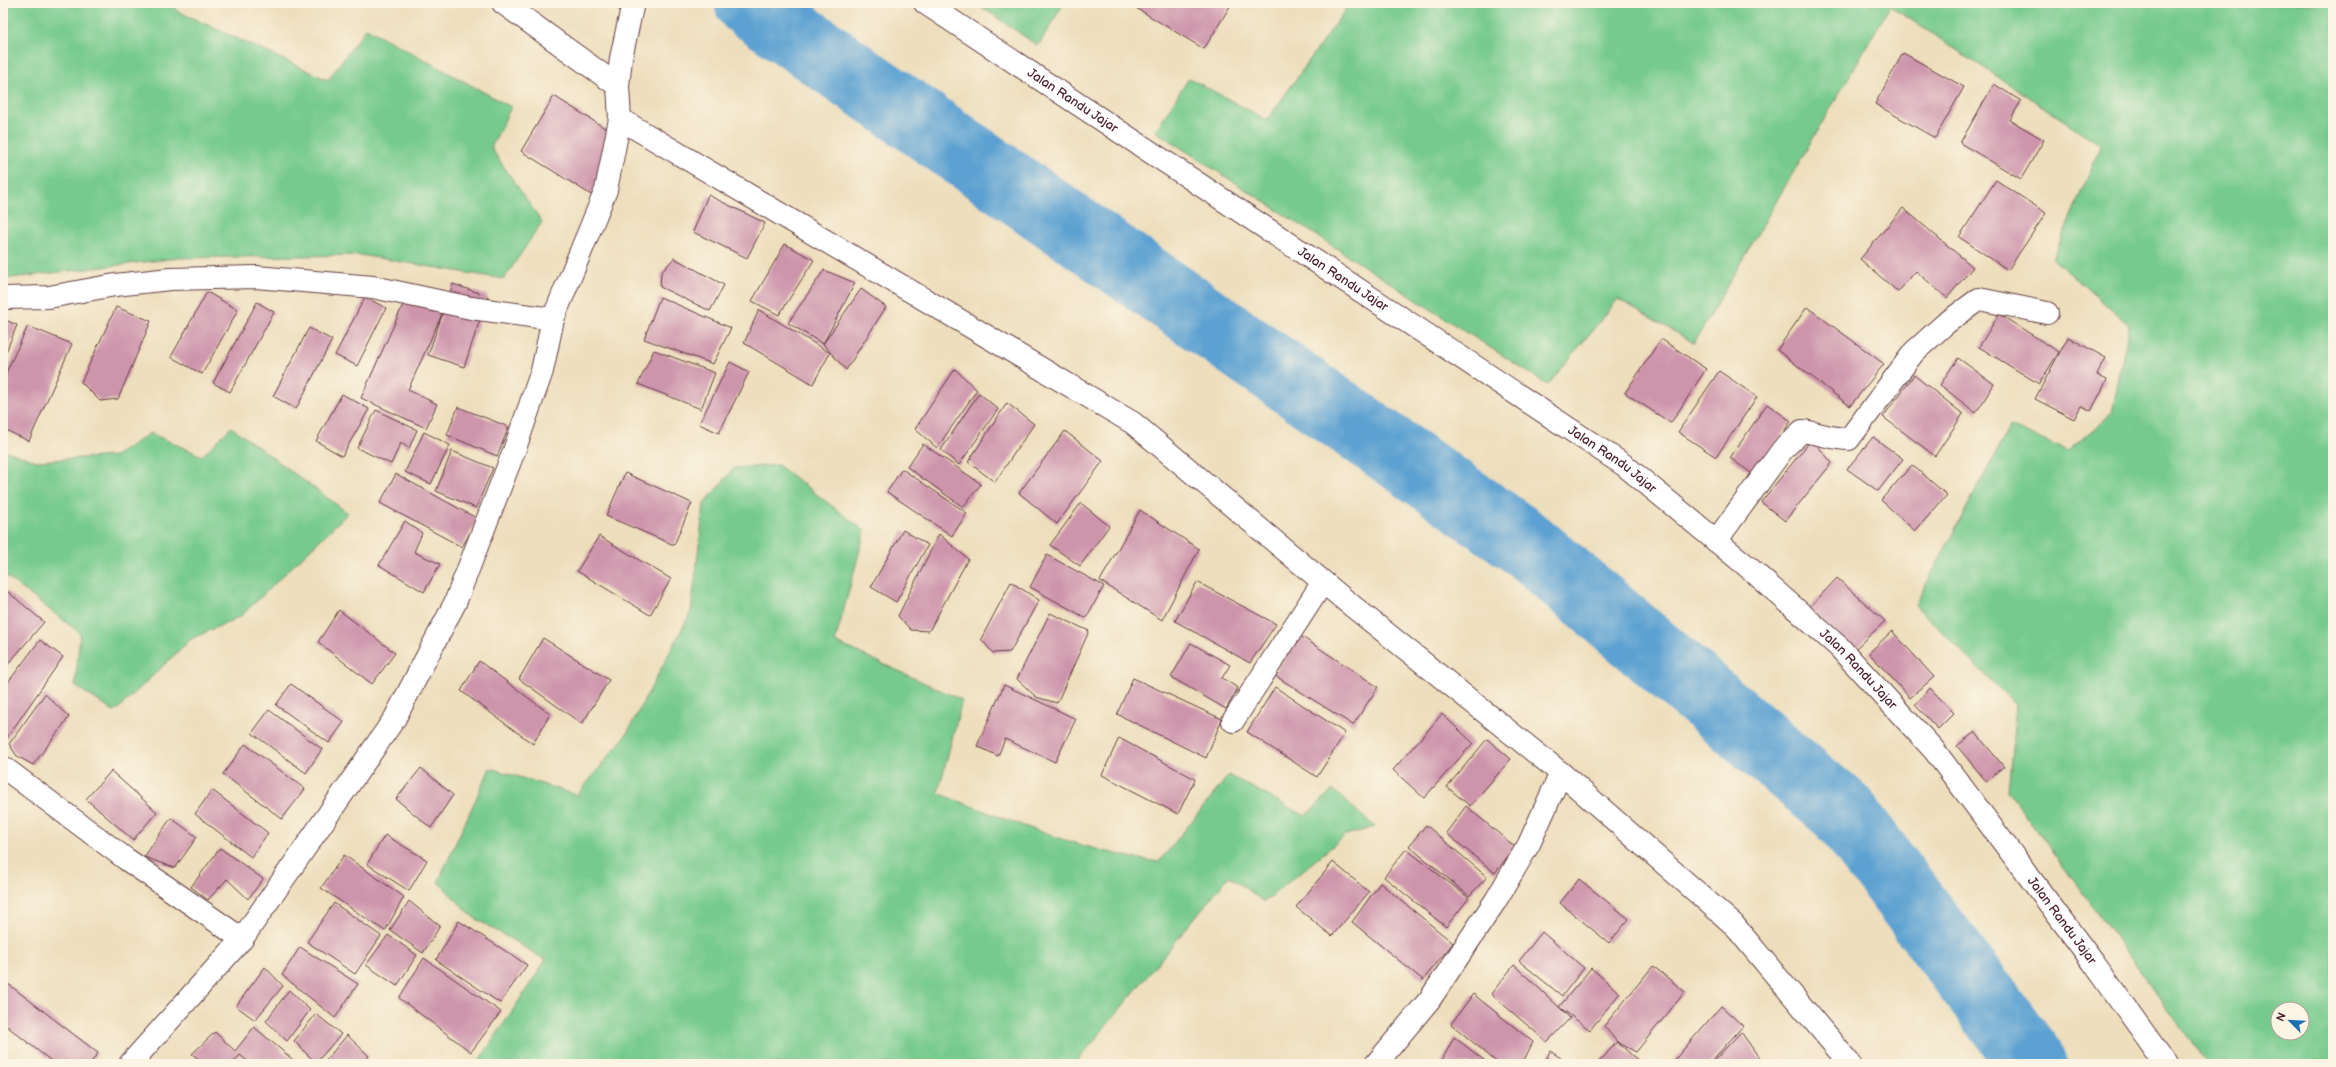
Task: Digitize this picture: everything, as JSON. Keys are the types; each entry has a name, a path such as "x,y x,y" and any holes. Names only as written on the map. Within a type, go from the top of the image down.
{"street":[{"path":"503,3 618,86"},
{"path":"130,1064 242,939 395,718 455,603 514,451 542,372 553,319 606,190 620,119 618,86 620,58 633,3"},
{"name":"Jalan Randu Jajar","path":"925,3 1624,465 1720,534 1839,647 1934,750 2093,962 2166,1064"},
{"path":"620,119 1133,423 1322,582 1561,773 1733,924 1850,1064"},
{"path":"3,298 49,297 115,285 170,279 256,277 373,287 471,308 553,319"},
{"path":"1720,534 1783,449 1802,431 1815,432 1834,439 1848,439 1914,352 1945,324 1979,299 2047,313"},
{"path":"1233,721 1322,582"},
{"path":"1376,1064 1430,999 1496,900 1529,844 1561,773"},
{"path":"5,774 242,939"}],"green space":[{"path":"3,3 178,3 175,10 328,80 366,28 511,107 491,148 542,222 504,279 360,255 178,258 3,279"},
{"path":"976,3 1064,3 1038,46"},
{"path":"1350,3 2333,3 2333,1064 2208,1064 2008,791 2016,705 1915,605 2010,426 2068,451 2112,413 2129,325 2053,259 2101,145 1890,6 1694,343 1618,299 1548,385 1155,131 1189,78 1267,120"},
{"path":"231,427 348,513 241,616 191,639 115,712 75,686 80,633 3,574 3,450 36,461 115,456 150,433 202,456"},
{"path":"778,465 865,531 835,642 962,700 938,793 1074,843 1102,851 1159,862 1229,775 1305,816 1333,790 1375,827 1346,835 1264,902 1229,876 1075,1064 477,1064 546,960 473,917 438,882 490,768 577,795 626,735 691,612 704,504 734,468"}],"building":[{"path":"1128,3 1232,3 1204,49"},
{"path":"1903,53 1964,87 1935,138 1875,104"},
{"path":"1994,84 2021,101 2010,120 2044,140 2021,179 1960,143"},
{"path":"554,96 608,130 593,196 521,151"},
{"path":"1996,180 2046,213 2008,270 1959,237"},
{"path":"708,195 765,223 747,258 693,232"},
{"path":"1903,208 1973,267 1947,298 1916,271 1898,292 1860,259"},
{"path":"785,244 814,260 779,315 752,301"},
{"path":"674,258 724,285 710,311 660,287 661,273"},
{"path":"824,270 855,283 823,344 788,323"},
{"path":"453,284 488,296 464,367 428,355"},
{"path":"861,289 886,307 846,370 823,344"},
{"path":"207,292 238,310 202,374 171,357"},
{"path":"365,297 386,308 357,366 335,355"},
{"path":"660,297 731,328 713,364 644,339"},
{"path":"406,298 442,314 408,390 437,404 426,428 361,398"},
{"path":"257,302 274,312 230,392 213,383"},
{"path":"116,307 151,321 118,399 100,401 81,382"},
{"path":"1807,307 1884,364 1850,406 1777,350"},
{"path":"759,310 830,353 813,384 744,343"},
{"path":"1999,314 2059,352 2039,384 1979,347"},
{"path":"3,319 17,325 3,359"},
{"path":"28,326 72,344 29,441 3,429 3,379"},
{"path":"309,328 332,340 296,409 273,396"},
{"path":"2068,337 2106,358 2097,375 2107,380 2091,411 2081,406 2074,419 2035,399"},
{"path":"1661,339 1706,369 1671,423 1625,393"},
{"path":"654,350 715,373 701,409 638,384"},
{"path":"1958,358 1994,384 1976,413 1940,385"},
{"path":"730,362 749,372 719,433 699,424"},
{"path":"955,369 977,390 937,448 915,429"},
{"path":"1719,371 1757,397 1716,457 1678,432"},
{"path":"1914,375 1963,414 1935,456 1883,417"},
{"path":"979,393 998,409 959,465 941,450"},
{"path":"342,394 369,409 342,456 316,441"},
{"path":"1007,403 1034,424 995,482 968,462"},
{"path":"1767,404 1791,421 1754,475 1730,458"},
{"path":"458,407 509,427 497,456 447,435"},
{"path":"376,410 417,430 409,448 401,443 391,464 357,448"},
{"path":"1065,431 1103,461 1057,524 1019,493"},
{"path":"424,432 450,445 431,484 405,472"},
{"path":"1873,437 1903,459 1878,491 1847,469"},
{"path":"1812,439 1832,463 1785,521 1761,502"},
{"path":"923,444 981,484 963,507 907,467"},
{"path":"452,451 493,468 476,508 436,491"},
{"path":"1912,465 1947,495 1915,531 1881,500"},
{"path":"902,469 967,513 952,536 887,492"},
{"path":"625,473 692,503 674,545 606,516"},
{"path":"396,474 478,519 462,547 380,503"},
{"path":"1081,503 1109,526 1080,566 1050,545"},
{"path":"1140,510 1199,549 1162,620 1100,581"},
{"path":"405,521 422,533 414,552 440,564 424,592 379,565"},
{"path":"903,530 928,545 896,602 871,587"},
{"path":"939,534 968,559 929,631 911,630 898,616"},
{"path":"599,536 671,579 650,615 577,571"},
{"path":"1047,555 1104,586 1086,618 1030,587"},
{"path":"1837,578 1885,621 1855,649 1808,609"},
{"path":"1011,582 1039,600 1010,652 993,653 981,639"},
{"path":"1197,582 1276,624 1250,663 1175,621"},
{"path":"7,591 44,622 3,670 3,597"},
{"path":"339,610 395,653 372,684 318,642"},
{"path":"1050,613 1089,631 1057,703 1036,697 1017,679"},
{"path":"1892,631 1934,677 1910,698 1869,653"},
{"path":"1299,635 1378,687 1353,725 1274,675"},
{"path":"543,638 609,680 582,724 519,679"},
{"path":"40,640 63,657 6,739 3,738 3,689"},
{"path":"1191,643 1230,665 1222,678 1238,688 1226,709 1171,677"},
{"path":"479,661 550,714 533,744 461,691"},
{"path":"1133,678 1222,719 1206,758 1117,714"},
{"path":"291,684 344,722 329,743 276,705"},
{"path":"1004,685 1076,719 1055,762 1005,739 998,756 977,746"},
{"path":"1275,687 1345,733 1317,777 1247,732"},
{"path":"1930,688 1954,713 1938,729 1915,705"},
{"path":"45,694 69,717 33,765 17,756 9,744"},
{"path":"269,710 322,749 306,773 252,733"},
{"path":"1442,714 1473,743 1424,798 1393,770"},
{"path":"1975,732 2004,767 1986,781 1957,746"},
{"path":"1119,738 1195,779 1178,814 1102,775"},
{"path":"1487,739 1511,759 1470,806 1447,787"},
{"path":"245,744 305,789 282,819 223,774"},
{"path":"421,768 453,795 431,828 396,799"},
{"path":"111,771 157,812 133,840 86,799"},
{"path":"212,790 268,833 251,857 195,814"},
{"path":"1466,806 1515,847 1495,873 1446,833"},
{"path":"171,818 197,837 175,868 144,857"},
{"path":"1426,825 1487,877 1469,896 1409,846"},
{"path":"385,835 427,860 409,891 367,864"},
{"path":"220,848 263,879 248,899 227,879 208,900 191,887"},
{"path":"1406,849 1469,898 1446,927 1384,877"},
{"path":"344,855 404,897 385,931 321,888"},
{"path":"1333,862 1369,892 1332,936 1296,907"},
{"path":"1579,879 1629,919 1609,943 1560,903"},
{"path":"1380,883 1453,943 1423,980 1352,922"},
{"path":"409,901 440,926 423,953 390,930"},
{"path":"334,903 381,936 355,974 307,942"},
{"path":"459,921 527,965 500,1003 436,960"},
{"path":"1542,932 1584,968 1562,996 1519,961"},
{"path":"388,935 417,955 397,986 366,965"},
{"path":"300,947 358,984 335,1018 282,975"},
{"path":"424,958 501,1012 471,1052 399,998"},
{"path":"1514,965 1570,1018 1547,1042 1491,994"},
{"path":"1653,966 1685,992 1636,1052 1617,1042 1604,1026"},
{"path":"265,967 283,986 255,1020 236,1006"},
{"path":"1591,968 1620,993 1590,1030 1559,1007"},
{"path":"3,980 98,1053 90,1064 55,1064 3,1023"},
{"path":"289,990 310,1010 287,1041 266,1021"},
{"path":"1473,994 1533,1042 1522,1064 1499,1064 1451,1024"},
{"path":"1721,1006 1743,1026 1709,1064 1671,1064"},
{"path":"316,1014 341,1034 316,1063 294,1041"},
{"path":"254,1027 298,1064 251,1064 240,1055 232,1064 205,1064 192,1054 215,1032 235,1051"},
{"path":"1741,1032 1763,1063 1711,1064"},
{"path":"347,1035 369,1056 362,1064 323,1064"},
{"path":"1454,1037 1489,1064 1440,1064"},
{"path":"1617,1042 1642,1064 1597,1064"},
{"path":"1550,1051 1570,1064 1544,1064"}],"waterway":[{"path":"749,3 1526,544 1844,813 2034,1064"}]}
